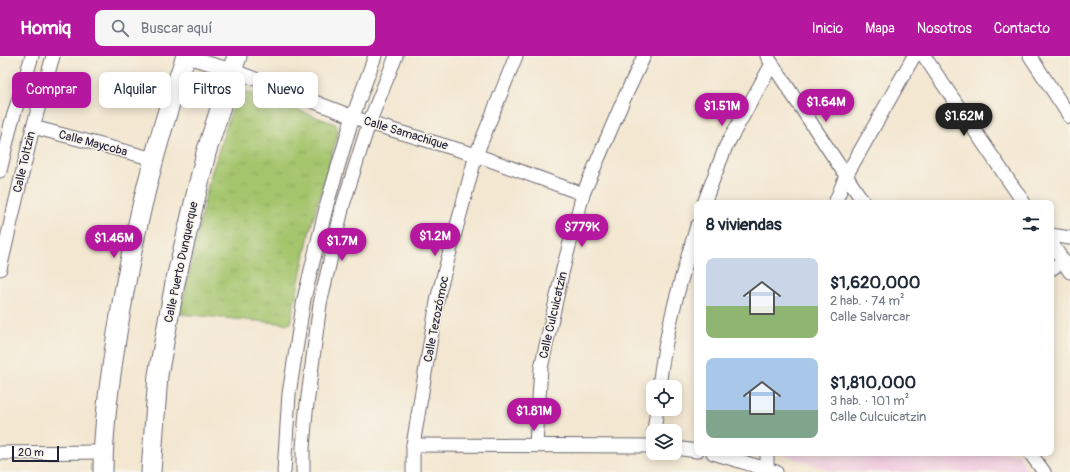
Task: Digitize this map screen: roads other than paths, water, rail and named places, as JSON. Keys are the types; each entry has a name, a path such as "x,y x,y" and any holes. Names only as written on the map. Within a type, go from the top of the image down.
{"main road":[{"path":"103,472 103,452 111,372 127,275 154,159 185,56"},
{"name":"Calle Puerto Dunquerque","path":"151,472 158,375 176,283 206,153 234,63"}],"street":[{"name":"Calle Toltzin","path":"0,171 11,124 32,56"},
{"name":"Calle Toltzin","path":"0,269 33,127 53,56"},
{"name":"Calle Samachique","path":"185,56 234,63 369,123 476,155 583,194"},
{"path":"284,472 289,394 304,299 327,204 353,116 375,56"},
{"path":"303,472 303,441 320,304 343,205 369,123 396,56"},
{"name":"Calle Tezozómoc","path":"412,472 413,445 438,296 476,155 516,56"},
{"name":"Calle Culcuicatzin","path":"536,444 541,368 583,194 622,101 644,56"},
{"path":"836,200 846,176 914,56"},
{"path":"924,56 1022,200"},
{"path":"1030,56 1070,117"},
{"path":"705,200 726,146 769,60 862,200"},
{"name":"Calle Maycoba","path":"33,127 154,159"},
{"path":"1054,235 1070,238"},
{"path":"660,380 662,359 681,279 694,236"},
{"path":"1054,246 1067,266 1054,268"},
{"path":"413,445 646,445"},
{"path":"682,449 694,451"},
{"path":"0,452 103,452"},
{"path":"723,456 772,471"},
{"path":"768,456 772,471"},
{"path":"1032,456 1044,472"}]}
